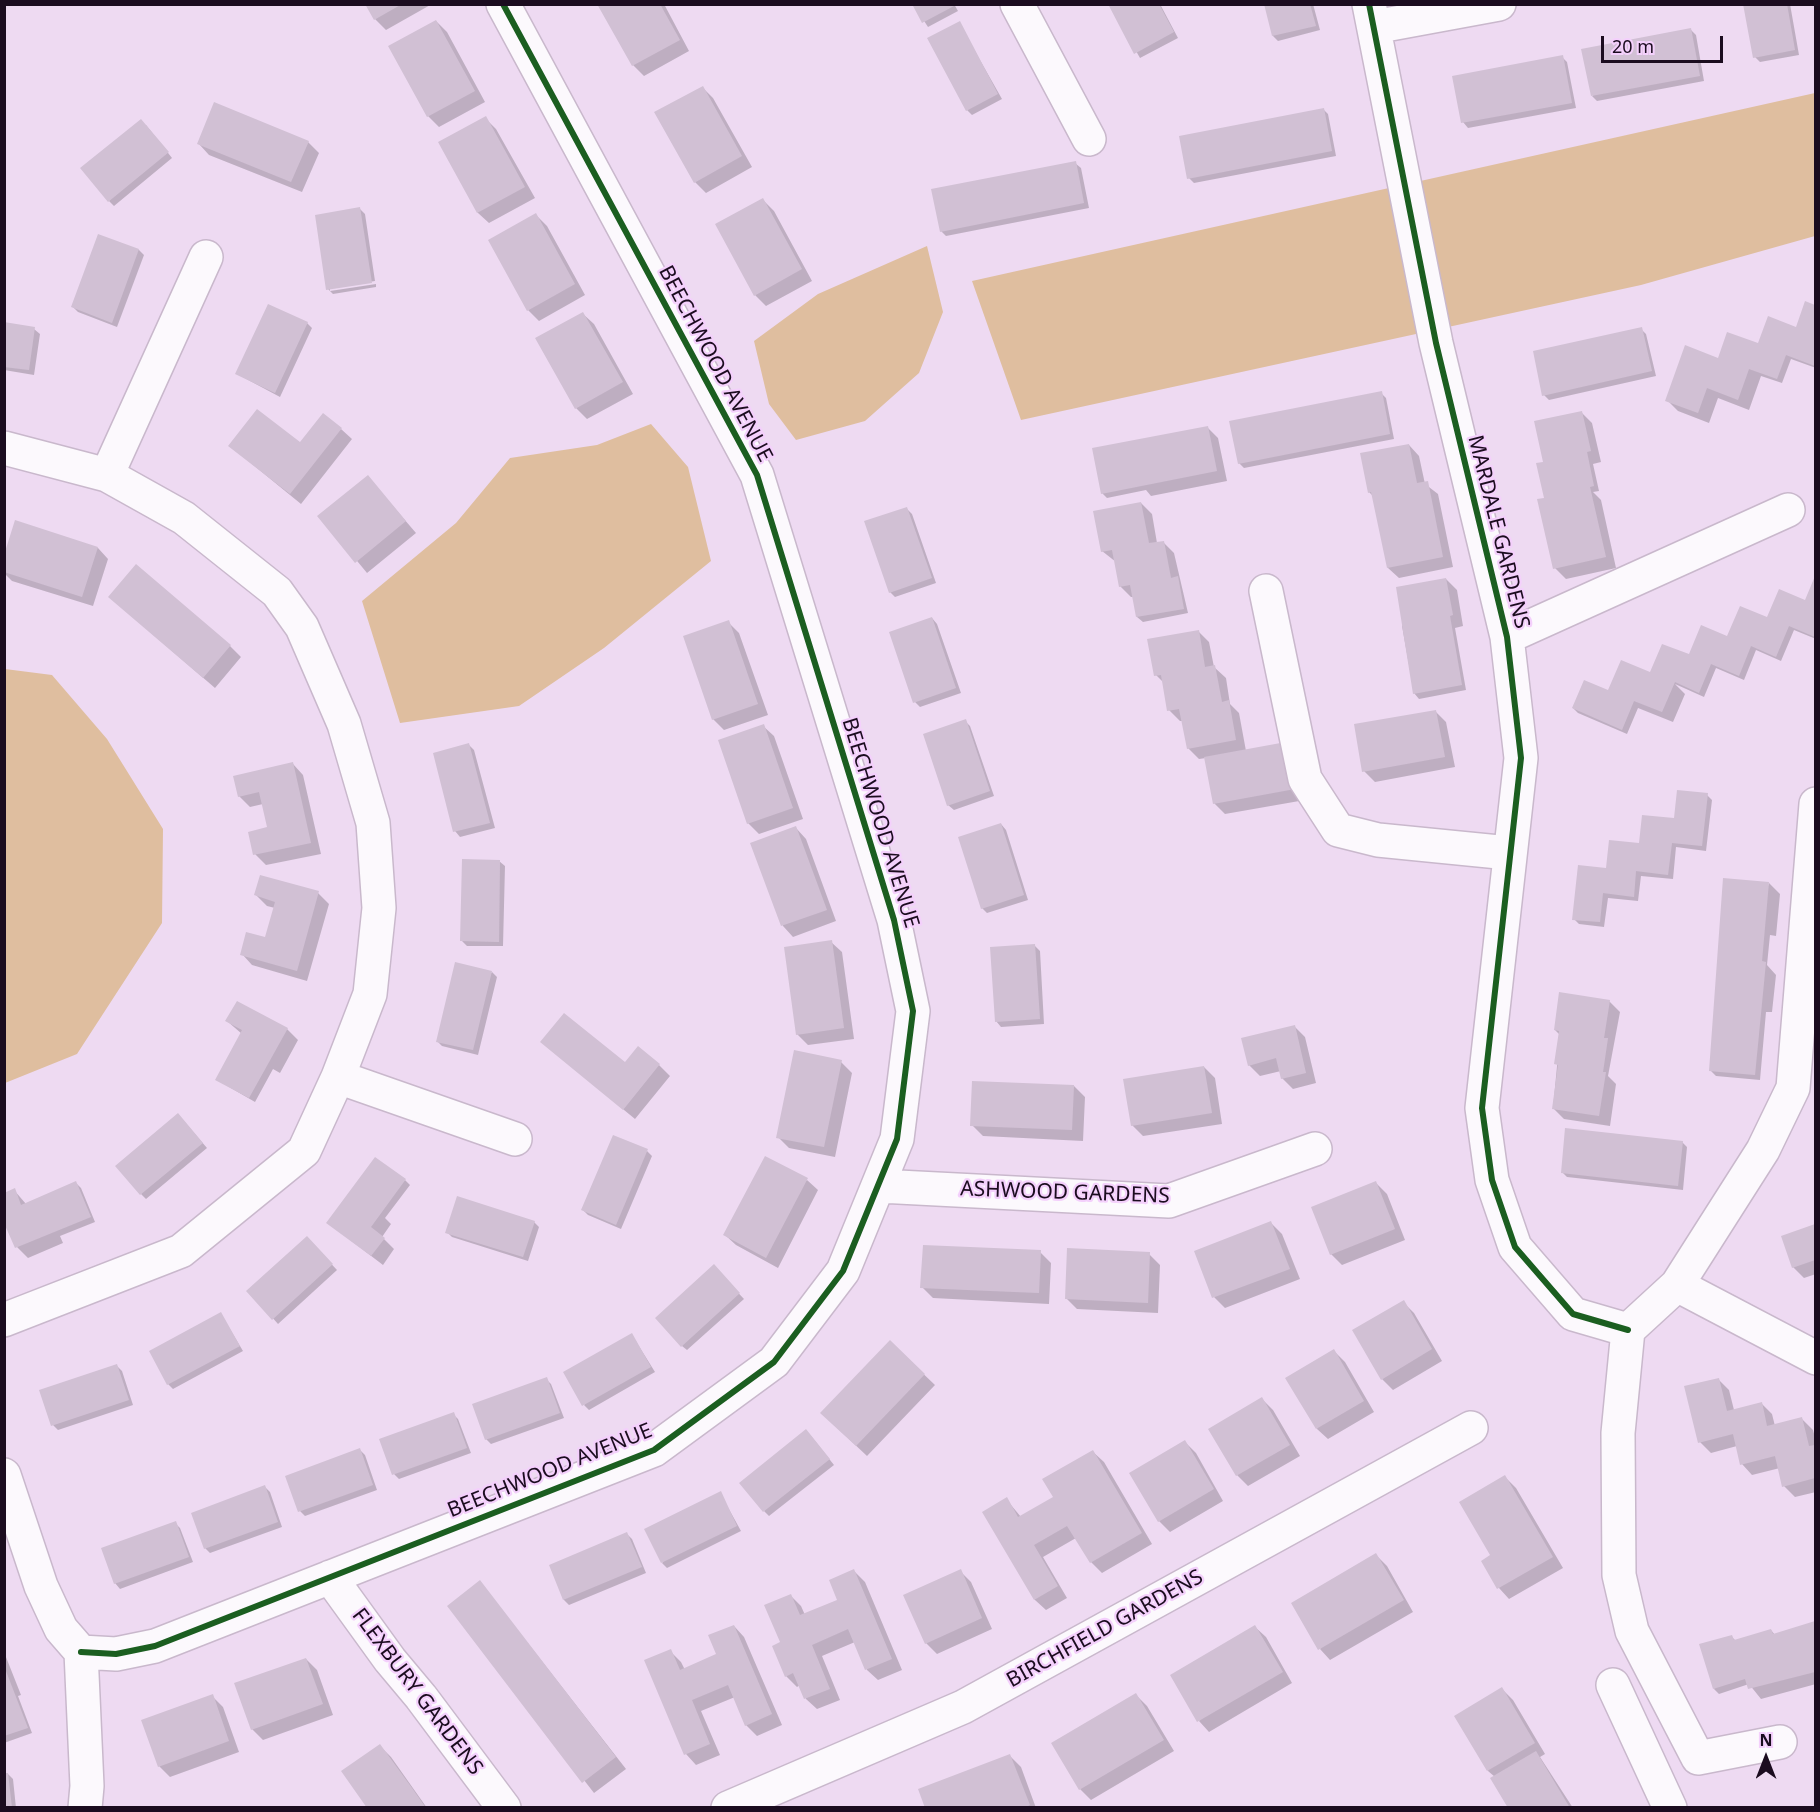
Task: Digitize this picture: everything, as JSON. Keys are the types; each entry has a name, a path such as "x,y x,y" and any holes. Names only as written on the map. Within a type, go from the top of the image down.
{"street":[{"name":"BEECHWOOD AVENUE","path":"81,1652 116,1654 155,1646 654,1450 774,1362 843,1271 897,1139 913,1011 894,920 757,475 503,4"},
{"path":"1017,4 1089,139"},
{"path":"1371,16 1499,4"},
{"name":"MARDALE GARDENS","path":"1371,16 1436,343 1507,637 1521,758 1482,1108 1492,1180 1515,1247 1574,1314 1628,1330"},
{"path":"106,475 206,256"},
{"path":"4,448 106,475 184,518 277,592 302,627 344,724 373,823 380,908 370,994 338,1077 304,1151 181,1251 4,1320"},
{"path":"1507,637 1788,510"},
{"path":"1266,591 1305,779 1338,830 1378,840 1509,853"},
{"path":"1780,1742 1698,1758 1632,1631 1619,1575 1618,1433 1628,1330 1677,1285 1763,1150 1792,1088 1815,804"},
{"path":"338,1077 515,1138"},
{"name":"ASHWOOD GARDENS","path":"879,1186 1169,1201 1315,1149"},
{"path":"1677,1285 1815,1358"},
{"name":"BIRCHFIELD GARDENS","path":"728,1808 963,1707 1471,1428"},
{"path":"4,1475 41,1586 61,1629 81,1652 87,1786 85,1808"},
{"name":"FLEXBURY GARDENS","path":"330,1577 390,1660 421,1697 504,1808"},
{"path":"1613,1685 1670,1808"}],"shaded area":[{"path":"1815,93 1815,236 1641,285 1021,420 972,281"},
{"path":"927,246 943,312 919,373 865,421 796,440 769,404 754,341 818,294"},
{"path":"651,424 688,467 711,561 604,648 519,706 400,723 362,601 456,523 510,458 597,445"},
{"path":"5,669 52,675 107,739 163,829 162,923 77,1054 5,1083"}],"building":[{"path":"365,4 402,4 374,20"},
{"path":"597,4 660,4 680,40 632,66"},
{"path":"912,4 953,4 954,6 922,23"},
{"path":"1108,4 1159,4 1174,32 1134,54"},
{"path":"1264,4 1310,4 1316,26 1272,36"},
{"path":"1743,4 1787,4 1795,50 1753,58"},
{"path":"436,20 475,91 427,117 388,46"},
{"path":"960,21 998,94 966,111 927,38"},
{"path":"1691,28 1700,76 1591,96 1581,49"},
{"path":"1563,55 1572,103 1461,123 1452,76"},
{"path":"703,86 742,156 694,183 654,112"},
{"path":"214,102 309,141 291,182 197,144"},
{"path":"1324,108 1332,151 1187,179 1179,136"},
{"path":"486,116 525,187 477,213 438,142"},
{"path":"141,119 169,152 108,202 80,168"},
{"path":"1076,161 1084,203 940,232 931,189"},
{"path":"763,198 802,269 754,296 715,224"},
{"path":"360,207 372,283 326,290 315,215"},
{"path":"536,213 575,284 527,311 488,240"},
{"path":"98,234 139,249 112,323 71,307"},
{"path":"1805,301 1815,305 1815,366 1786,355 1777,379 1749,369 1738,400 1707,388 1698,413 1665,401 1685,345 1718,358 1727,332 1758,343 1768,316 1796,327"},
{"path":"268,304 308,322 275,393 235,374"},
{"path":"583,312 623,382 575,409 535,338"},
{"path":"4,322 35,327 29,370 4,367"},
{"path":"1642,327 1652,371 1542,396 1533,351"},
{"path":"1382,391 1390,434 1238,464 1229,421"},
{"path":"257,409 300,442 323,413 342,428 290,494 228,446"},
{"path":"1582,411 1591,451 1587,452 1594,486 1590,487 1606,557 1553,569 1537,499 1544,498 1536,463 1543,462 1534,421"},
{"path":"1208,426 1217,471 1101,494 1092,448"},
{"path":"1409,444 1417,483 1428,481 1443,557 1387,568 1360,453"},
{"path":"368,475 406,521 355,563 317,516"},
{"path":"1141,502 1149,543 1164,541 1171,578 1178,576 1184,609 1136,617 1130,585 1119,587 1112,550 1101,552 1093,511"},
{"path":"907,507 932,578 889,593 864,521"},
{"path":"15,520 98,547 82,597 4,572 4,555"},
{"path":"136,564 231,645 203,678 108,597"},
{"path":"1815,576 1815,637 1789,626 1776,657 1751,646 1739,676 1711,664 1699,693 1675,682 1662,712 1634,701 1622,730 1572,708 1584,680 1608,690 1621,660 1650,672 1662,644 1689,654 1701,625 1727,636 1740,606 1767,617 1779,589 1805,600"},
{"path":"1446,578 1462,685 1413,694 1396,587"},
{"path":"932,617 956,688 913,703 889,632"},
{"path":"729,620 758,704 712,720 683,636"},
{"path":"1199,630 1205,667 1215,665 1222,702 1229,700 1236,740 1187,749 1179,709 1167,711 1161,675 1154,676 1147,639"},
{"path":"1436,710 1445,757 1362,772 1354,724"},
{"path":"966,719 990,791 947,806 923,734"},
{"path":"764,724 793,808 747,824 718,740"},
{"path":"1286,742 1295,789 1213,804 1204,757"},
{"path":"469,743 490,823 453,832 433,753"},
{"path":"293,762 311,843 253,855 248,832 267,827 259,792 238,797 233,776"},
{"path":"1677,790 1708,793 1702,846 1672,843 1668,875 1636,871 1634,897 1603,893 1600,922 1572,920 1578,865 1606,868 1609,840 1639,843 1642,815 1674,818"},
{"path":"1001,823 1024,895 981,909 958,837"},
{"path":"796,826 827,910 781,926 750,843"},
{"path":"462,859 500,860 499,942 460,941"},
{"path":"260,875 319,891 297,971 240,955 246,932 265,937 275,902 254,895"},
{"path":"1723,878 1769,882 1762,961 1766,962 1755,1075 1709,1071"},
{"path":"832,940 844,1028 796,1035 784,947"},
{"path":"1035,944 1040,1019 995,1022 990,947"},
{"path":"455,962 492,971 473,1050 436,1042"},
{"path":"1559,992 1610,1000 1604,1038 1608,1038 1603,1072 1606,1072 1599,1116 1552,1109 1558,1065 1554,1064 1559,1031 1554,1030"},
{"path":"237,1001 288,1028 249,1098 215,1080 242,1030 225,1021"},
{"path":"564,1013 625,1062 638,1046 660,1064 623,1110 540,1042"},
{"path":"1295,1025 1306,1073 1281,1079 1276,1058 1248,1066 1241,1038"},
{"path":"794,1050 842,1060 824,1147 776,1138"},
{"path":"1204,1066 1212,1113 1131,1126 1123,1079"},
{"path":"972,1081 1074,1085 1072,1130 970,1126"},
{"path":"178,1113 203,1143 140,1195 115,1166"},
{"path":"1565,1128 1683,1141 1678,1186 1561,1173"},
{"path":"613,1135 648,1149 616,1225 581,1210"},
{"path":"765,1156 808,1178 766,1258 723,1235"},
{"path":"375,1157 406,1179 371,1227 385,1238 371,1256 326,1223"},
{"path":"76,1181 91,1217 15,1248 4,1223 4,1193 15,1188 21,1205"},
{"path":"1376,1181 1395,1229 1330,1255 1311,1207"},
{"path":"457,1196 535,1221 523,1257 445,1233"},
{"path":"1271,1221 1290,1269 1212,1298 1194,1251"},
{"path":"1815,1224 1815,1260 1792,1268 1781,1236"},
{"path":"307,1236 333,1264 272,1320 246,1291"},
{"path":"923,1245 1041,1250 1039,1293 920,1288"},
{"path":"1067,1248 1150,1252 1148,1303 1065,1299"},
{"path":"714,1264 740,1293 681,1347 655,1318"},
{"path":"1404,1300 1432,1349 1381,1380 1352,1330"},
{"path":"221,1312 240,1346 167,1385 149,1351"},
{"path":"632,1333 651,1367 582,1406 563,1372"},
{"path":"890,1340 925,1374 856,1446 820,1413"},
{"path":"1334,1349 1364,1401 1316,1429 1285,1378"},
{"path":"117,1364 129,1400 51,1426 39,1390"},
{"path":"547,1377 560,1413 485,1440 472,1404"},
{"path":"1719,1378 1727,1411 1762,1402 1767,1426 1802,1417 1809,1446 1815,1445 1815,1478 1782,1487 1775,1456 1740,1465 1733,1434 1698,1443 1684,1386"},
{"path":"1262,1397 1290,1445 1236,1476 1208,1429"},
{"path":"454,1412 467,1448 392,1475 379,1439"},
{"path":"806,1429 830,1459 763,1512 739,1483"},
{"path":"1185,1440 1214,1489 1158,1522 1129,1473"},
{"path":"360,1448 373,1485 298,1512 285,1476"},
{"path":"1093,1450 1142,1533 1090,1563 1067,1526 1034,1545 1058,1586 1034,1600 982,1512 1007,1497 1018,1517 1053,1497 1042,1479"},
{"path":"1505,1475 1553,1557 1497,1589 1481,1561 1490,1555 1459,1502"},
{"path":"265,1485 278,1522 204,1549 191,1513"},
{"path":"721,1491 737,1526 661,1563 644,1529"},
{"path":"176,1521 189,1557 114,1584 101,1548"},
{"path":"627,1532 642,1567 563,1600 549,1565"},
{"path":"1376,1553 1404,1600 1318,1650 1291,1603"},
{"path":"854,1569 892,1659 865,1670 848,1629 812,1645 830,1689 804,1699 793,1673 785,1677 772,1646 780,1642 764,1605 791,1594 800,1615 837,1600 829,1580"},
{"path":"961,1569 982,1618 925,1644 903,1595"},
{"path":"480,1580 616,1757 582,1783 447,1606"},
{"path":"1815,1621 1815,1672 1748,1689 1745,1679 1713,1689 1699,1644 1732,1635 1734,1640 1771,1629 1773,1634"},
{"path":"734,1625 772,1714 745,1726 728,1685 692,1700 710,1744 684,1755 644,1660 671,1649 680,1670 716,1654 708,1635"},
{"path":"1255,1625 1283,1672 1197,1722 1170,1675"},
{"path":"306,1658 323,1704 251,1730 234,1683"},
{"path":"4,1666 28,1728 4,1736"},
{"path":"1502,1687 1535,1743 1487,1771 1454,1716"},
{"path":"1136,1693 1164,1740 1079,1790 1051,1743"},
{"path":"213,1694 229,1741 158,1767 141,1720"},
{"path":"380,1744 426,1808 367,1808 341,1771"},
{"path":"1536,1751 1570,1808 1508,1808 1490,1778"},
{"path":"1010,1754 1030,1805 1024,1808 925,1808 918,1789"},
{"path":"4,1773 8,1773 12,1808 4,1808"}],"cycle path":[{"path":"81,1652 116,1654 155,1646 654,1450 774,1362 843,1271 897,1139 913,1011 894,920 757,475 503,4"},
{"path":"1369,4 1436,343 1507,637 1521,758 1482,1108 1492,1180 1515,1247 1573,1314 1628,1330"}]}
